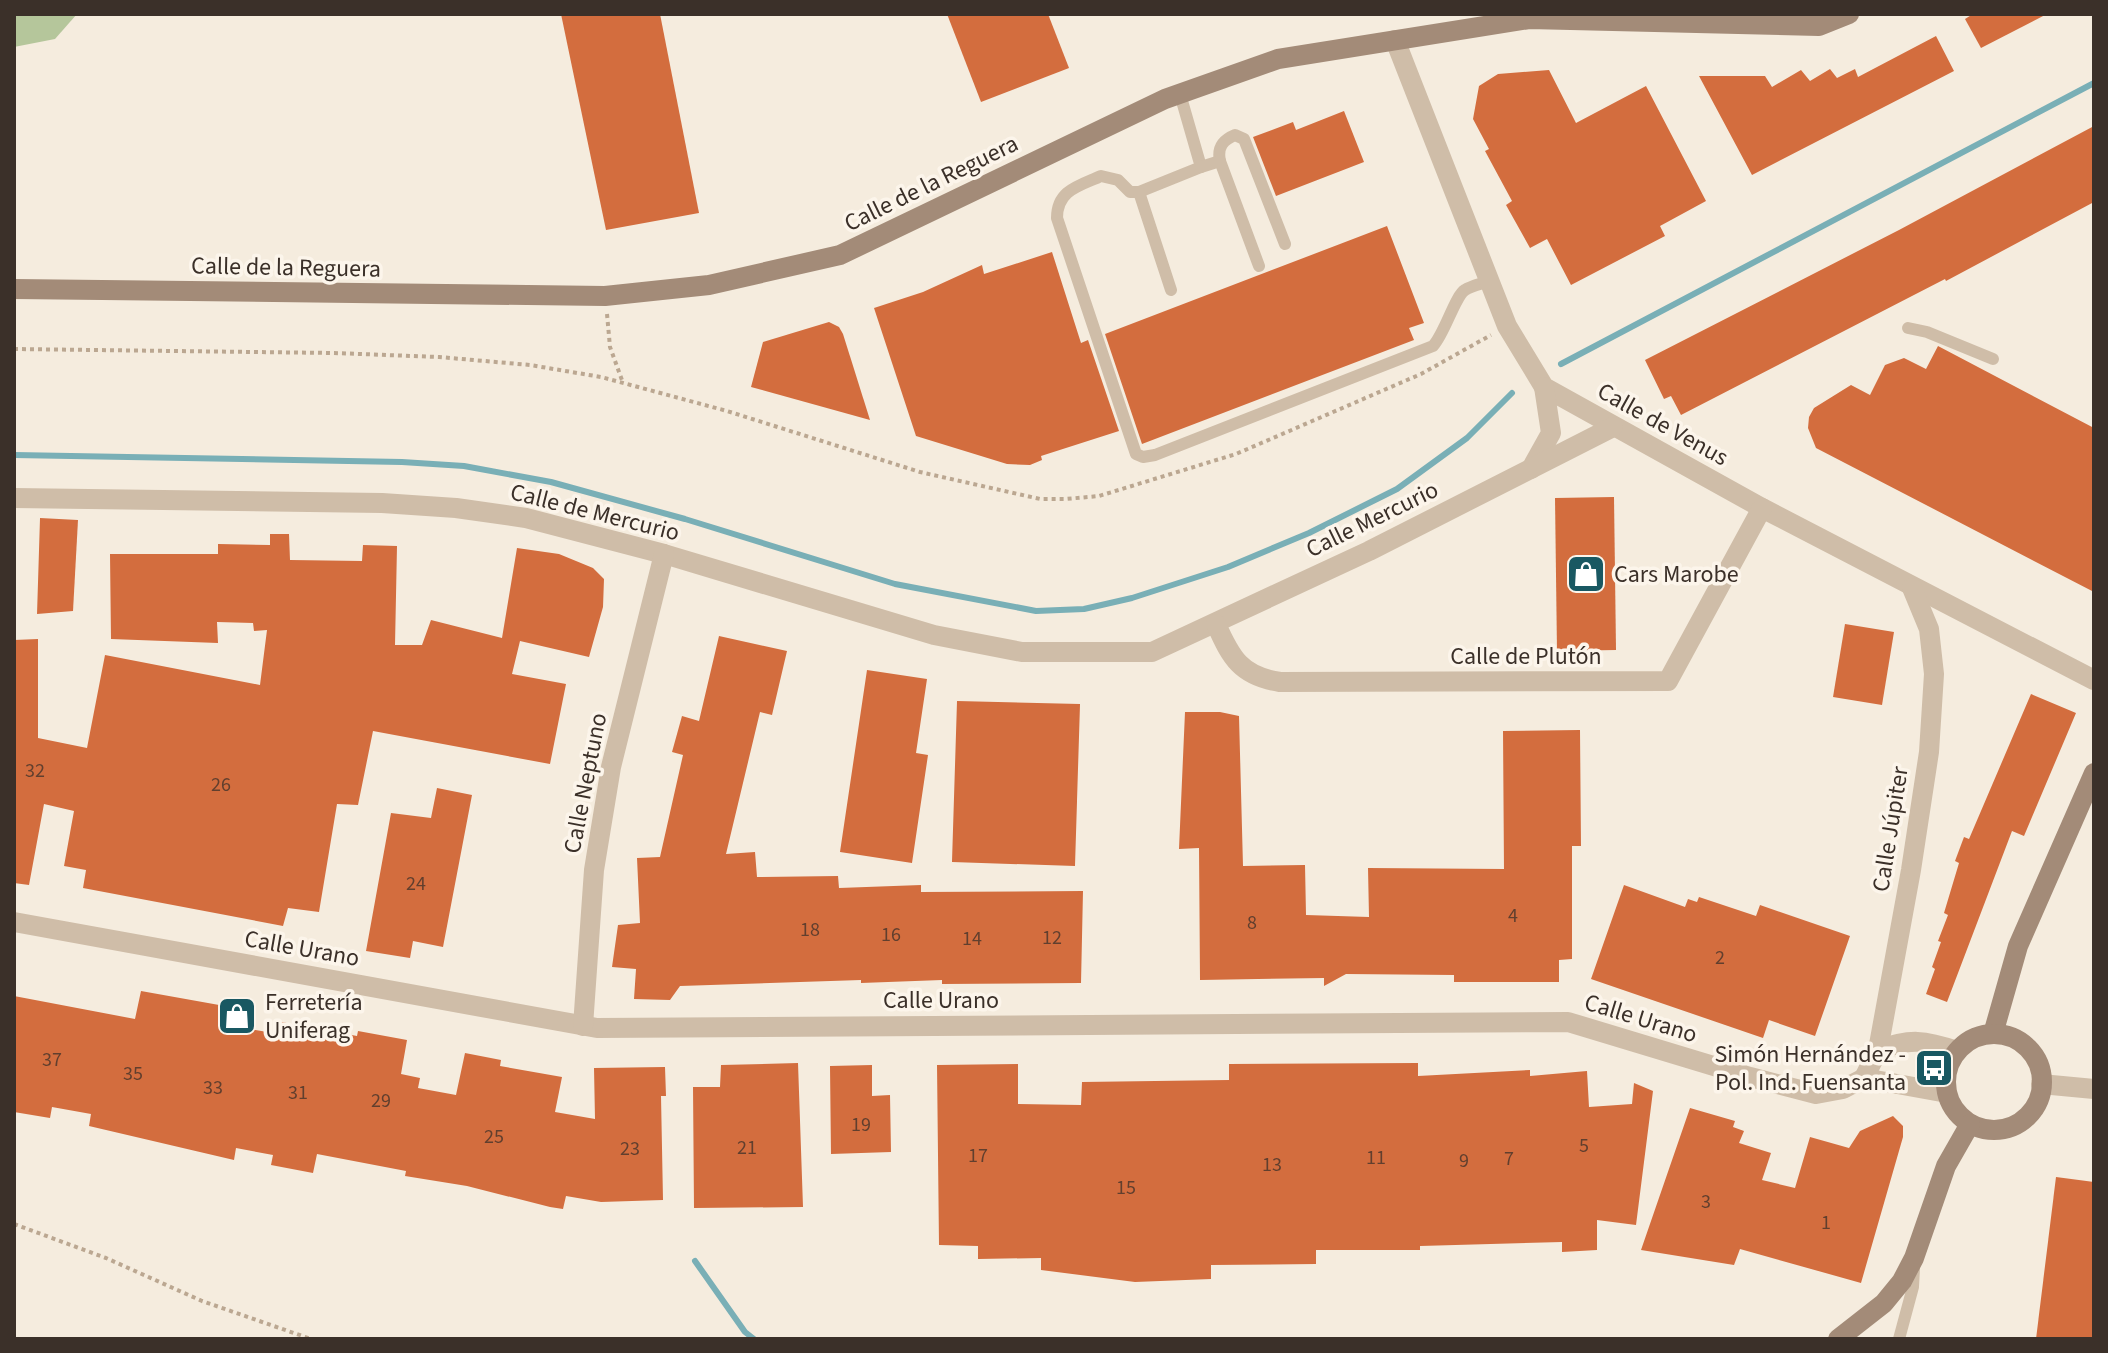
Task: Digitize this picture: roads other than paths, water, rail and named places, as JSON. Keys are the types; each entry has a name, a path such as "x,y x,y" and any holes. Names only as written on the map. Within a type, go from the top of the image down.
{"street":[{"name":"Calle de la Reguera","path":"14,289 605,296 709,285 840,255 1180,94 1278,59 1529,19 1819,26 1849,14"},
{"name":"Calle de Venus","path":"1395,40 1507,326 1544,387 1912,588 2094,680"},
{"path":"1531,469 1551,433 1544,387"},
{"name":"Calle Mercurio","path":"1152,652 1216,624 1613,427"},
{"name":"Calle de Mercurio","path":"14,498 382,503 456,508 526,518 664,554 934,635 1022,652 1152,652"},
{"name":"Calle de Plutón","path":"1216,624 1234,661 1262,679 1280,682 1668,681 1762,508"},
{"name":"Calle Neptuno","path":"583,1026 594,870 611,767 664,554"},
{"name":"Calle Júpiter","path":"1864,1078 1878,1050 1929,752 1934,674 1929,629 1912,588"},
{"path":"1993,1034 2018,946 2094,773"},
{"name":"Calle Urano","path":"14,922 583,1026 1568,1022 1816,1094 1843,1089 1864,1078"},
{"path":"1993,1034 2018,1040 2027,1048 2035,1059 2041,1084 2038,1100 2030,1114 2017,1124 1994,1129 1970,1124 1952,1105 1947,1093 1947,1070 1957,1051 1973,1039 1993,1034"},
{"path":"1878,1050 1916,1040 1957,1051"},
{"path":"1864,1078 1947,1093"},
{"path":"2041,1084 2094,1089"},
{"path":"1838,1339 1884,1303 1902,1281 1914,1258 1946,1166 1970,1124"}],"lane":[{"path":"1180,94 1201,167"},
{"path":"1259,266 1220,161 1221,147 1226,139 1235,135 1244,139 1285,244"},
{"path":"1220,161 1139,192 1130,192 1118,180 1101,176 1065,193 1057,205 1057,218 1136,454 1143,457 1155,455 1433,346 1442,336 1458,296 1489,281"},
{"path":"1139,192 1171,290"},
{"path":"1908,328 1927,332 1993,359"},
{"path":"1899,1339 1913,1287 1914,1258"}],"waterway":[{"path":"1561,364 2094,83"},
{"path":"14,455 402,462 464,466 551,482 685,519 895,584 1036,611 1084,609 1132,598 1228,567 1309,533 1397,489 1467,438 1512,393"},
{"path":"695,1261 745,1332 754,1339"}],"place":[{"name":"Cars Marobe","path":"1586,574"},
{"name":"Ferretería Uniferag","path":"237,1016"},
{"name":"Simón Hernández - Pol. Ind. Fuensanta","path":"1934,1068"}]}
